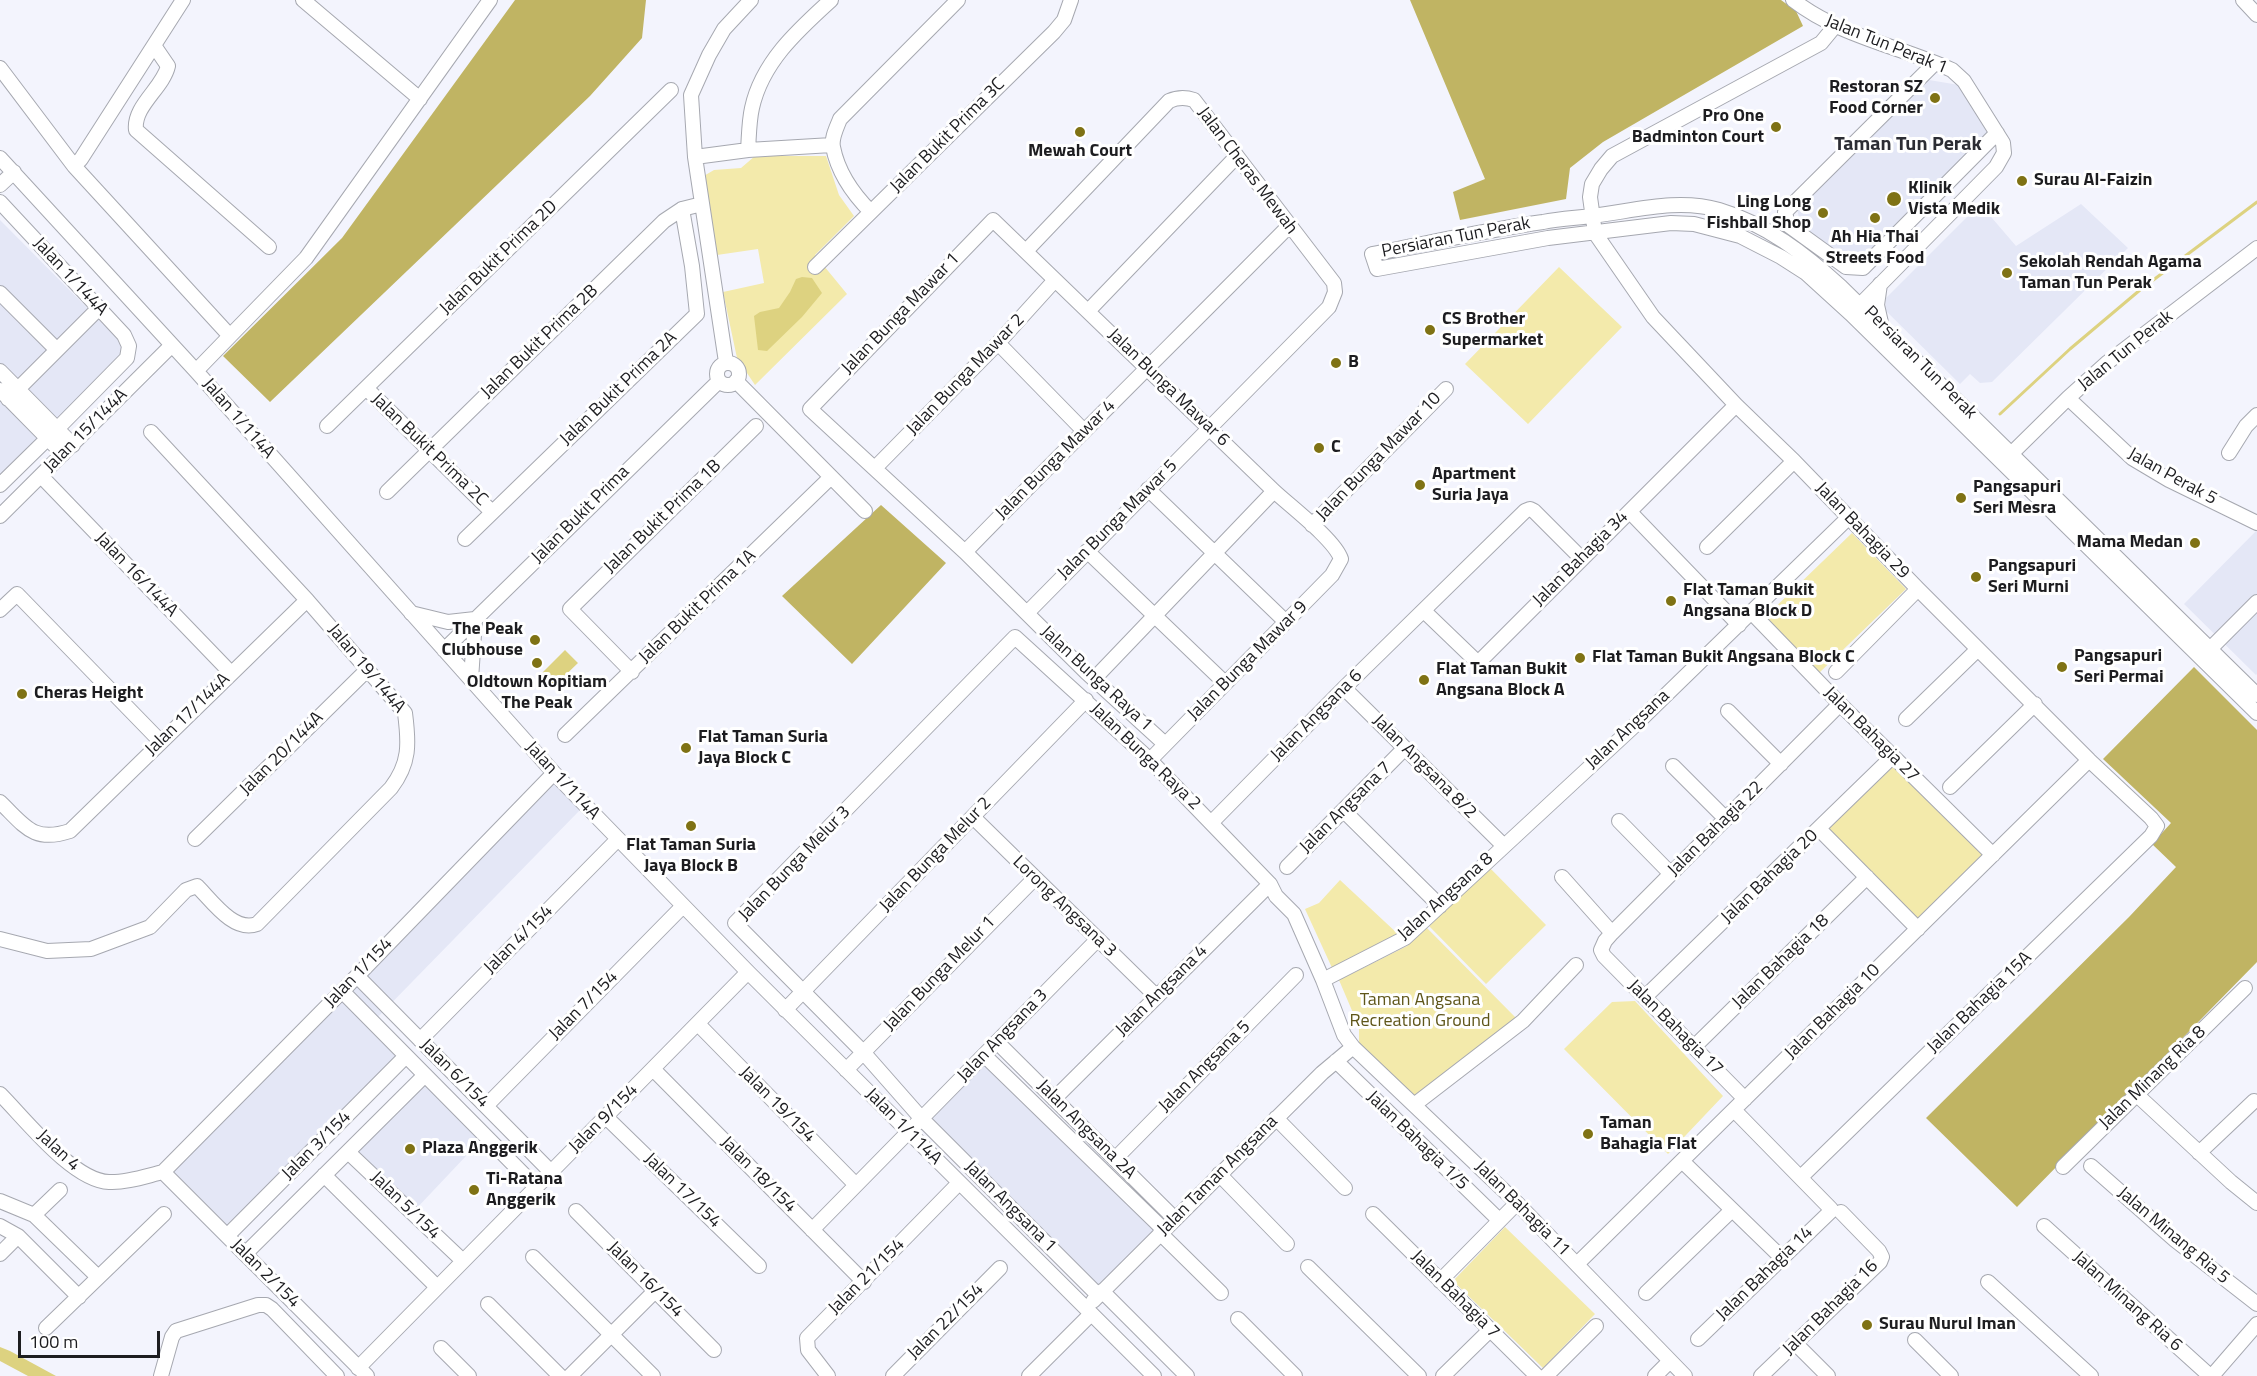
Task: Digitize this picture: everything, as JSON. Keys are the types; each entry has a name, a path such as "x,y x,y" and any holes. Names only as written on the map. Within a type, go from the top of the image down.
{"street":[{"path":"74,166 81,159 155,47 183,0"},
{"path":"303,0 420,99"},
{"path":"196,371 306,258 490,0"},
{"path":"726,362 695,157 691,95 724,29 751,0"},
{"path":"748,150 751,110 761,80 769,65 831,0"},
{"path":"872,212 850,188 832,145 835,130 840,119 958,0"},
{"name":"Jalan Bukit Prima 3C","path":"815,267 1054,32 1064,20 1071,0"},
{"name":"Jalan Tun Perak 1","path":"1793,0 1815,17 1834,26 1952,70 1964,81 2003,143 2004,153 1996,167 1856,310"},
{"path":"2244,0 2257,15"},
{"name":"Jalan Bahagia 29","path":"1834,26 1821,43 1612,156 1592,184 1590,197 1595,233 1653,317 1736,405 1794,460 1918,589 2157,826"},
{"path":"155,47 168,66 166,74 139,113 135,122 136,130 269,247"},
{"path":"1935,63 1785,212 1788,225 1846,267 1863,268 1997,133"},
{"path":"0,68 74,166 230,336"},
{"name":"Jalan Bukit Prima 2D","path":"327,426 671,90"},
{"name":"Jalan Cheras Mewah","path":"1026,251 1169,101 1183,98 1194,100 1334,283"},
{"path":"695,157 748,150 832,145"},
{"path":"1093,306 1237,156"},
{"name":"Jalan 1/114A","path":"0,158 196,371 554,773 785,1010 1154,1376"},
{"path":"0,185 14,172"},
{"name":"Jalan 1/144A","path":"0,202 124,335 129,346 127,358"},
{"name":"Jalan Bukit Prima 2B","path":"387,492 664,221 682,209 702,204"},
{"name":"Persiaran Tun Perak","path":"2257,695 2007,458 1856,310 1841,287 1794,247 1744,219 1694,205 1667,204 1542,222 1372,254 1377,269 1548,238 1671,223 1694,224 1730,233 1758,244 1806,273 1856,310 1882,327 2007,458 2257,713"},
{"name":"Jalan Bukit Prima 2A","path":"465,539 697,314 692,266 682,209"},
{"name":"Jalan Bunga Mawar 6","path":"993,220 1312,525 1339,553 1341,559"},
{"name":"Jalan Bunga Mawar 1","path":"875,468 810,409 993,220"},
{"name":"Jalan Bunga Mawar 4","path":"965,552 1289,226"},
{"name":"Jalan Tun Perak","path":"2007,458 2108,362 2257,248"},
{"name":"Jalan Bunga Mawar 2","path":"875,468 998,343 1055,280"},
{"name":"Jalan Bunga Mawar 5","path":"1027,613 1329,307 1335,292 1334,283"},
{"path":"1841,287 1861,291 1880,284 1878,305 1882,327"},
{"path":"0,293 57,350"},
{"path":"9,393 99,308"},
{"path":"998,343 1084,430"},
{"name":"Jalan 15/144A","path":"0,516 171,346"},
{"name":"Jalan 15/144A","path":"58,428 127,358"},
{"path":"726,362 717,369 719,381 725,385 736,381"},
{"path":"726,362 734,364 738,370 736,381"},
{"path":"0,371 9,393 47,439 68,449"},
{"name":"Jalan Bukit Prima","path":"444,650 719,381"},
{"path":"736,381 865,511"},
{"name":"Jalan Bukit Prima 2C","path":"366,388 492,512"},
{"name":"Jalan Bunga Mawar 10","path":"1312,525 1446,389"},
{"path":"9,393 58,428 68,449"},
{"name":"Jalan Perak 5","path":"2068,398 2132,458 2169,480 2257,523"},
{"name":"Jalan Bahagia 34","path":"1424,612 1479,661 1736,405"},
{"path":"2229,453 2246,426 2257,415"},
{"name":"Jalan Bukit Prima 1B","path":"632,672 570,609 756,426"},
{"name":"Jalan 19/144A","path":"0,939 47,951 91,949 150,927 186,890 197,886 236,924 249,927 264,919 391,788 405,763 408,738 405,713 307,600 151,432"},
{"name":"Jalan 15/144A","path":"0,485 47,439"},
{"path":"1707,547 1794,460"},
{"path":"875,468 1027,613"},
{"name":"Jalan 16/144A","path":"41,476 231,673"},
{"name":"Jalan Bukit Prima 1A","path":"565,735 830,478"},
{"path":"1148,489 1286,622"},
{"path":"1094,678 1275,491"},
{"name":"Jalan Angsana 6","path":"1212,822 1344,688 1525,511 1530,509 1581,558"},
{"path":"1630,512 1739,625"},
{"name":"Jalan Angsana","path":"1504,846 1752,613 1848,518"},
{"path":"1087,551 1225,682"},
{"name":"Jalan Bunga Mawar 9","path":"1150,760 1332,575 1341,559"},
{"path":"1836,672 1918,589"},
{"path":"0,610 17,594 161,742"},
{"name":"Jalan 17/144A","path":"0,802 39,836 54,836 70,831 307,600"},
{"path":"2210,649 2257,602"},
{"path":"411,613 448,622 475,620 471,681"},
{"name":"Jalan Bunga Raya 1","path":"1027,613 1165,744"},
{"name":"Jalan Bahagia 27","path":"1752,613 1840,704 1993,855"},
{"name":"Jalan Bunga Raya 2","path":"1015,637 1150,760 1270,884 1283,890 1301,908 1352,1032 1353,1047"},
{"name":"Jalan Bunga Melur 3","path":"922,1119 863,1052 735,923 1015,637"},
{"path":"1906,718 1978,649"},
{"name":"Jalan 20/144A","path":"195,839 368,669"},
{"name":"Jalan Angsana 8/2","path":"1344,688 1504,846"},
{"name":"Jalan Bunga Melur 2","path":"785,1010 1086,700"},
{"name":"Jalan Bahagia 22","path":"1604,956 1601,950 1612,933 1840,704"},
{"path":"1950,787 2035,704"},
{"path":"1728,711 1780,764"},
{"name":"Jalan Angsana 7","path":"1287,867 1404,748"},
{"name":"Jalan Bahagia 20","path":"1644,997 1893,756"},
{"name":"Jalan Bahagia 10","path":"1577,1264 2090,760"},
{"path":"1673,766 1726,819"},
{"name":"Jalan 1/154","path":"163,1172 554,773"},
{"path":"1344,811 1440,906"},
{"name":"Lorong Angsana 3","path":"972,817 1156,996"},
{"path":"1618,821 1671,874"},
{"name":"Jalan Bahagia 15A","path":"1802,1177 2151,836 2157,826"},
{"path":"1819,829 1918,928"},
{"name":"Jalan 4/154","path":"420,1040 618,839"},
{"name":"Jalan Angsana 8","path":"1328,978 1405,938 1504,846"},
{"path":"1562,877 1612,933"},
{"name":"Jalan Bahagia 18","path":"1694,1047 1867,877"},
{"name":"Jalan Bunga Melur 1","path":"846,1070 1035,878"},
{"name":"Jalan Angsana 4","path":"1054,1099 1270,884"},
{"name":"Jalan 7/154","path":"486,1106 683,906"},
{"name":"Jalan Angsana 3","path":"812,1230 1098,939"},
{"name":"Jalan Bahagia 17","path":"1604,956 1745,1099"},
{"path":"1414,1105 1523,1021 1576,965"},
{"name":"Jalan 9/154","path":"363,1372 437,1287 748,972"},
{"name":"Jalan Angsana 5","path":"1114,1159 1296,975"},
{"name":"Jalan 6/154","path":"357,976 551,1172"},
{"name":"Jalan Minang Ria 8","path":"2063,1167 2245,988"},
{"path":"342,991 536,1187"},
{"name":"Jalan 19/154","path":"698,1024 856,1185"},
{"name":"Jalan Angsana 2A","path":"997,1042 1175,1219"},
{"name":"Jalan Bahagia 11","path":"1353,1047 1517,1203 1685,1376"},
{"name":"Jalan Taman Angsana","path":"1029,1376 1088,1311 1100,1293 1276,1118 1353,1047"},
{"path":"984,1055 1221,1293"},
{"name":"Jalan 3/154","path":"227,1236 406,1056"},
{"name":"Jalan Bahagia 1/5","path":"1336,1061 1499,1220"},
{"name":"Jalan 18/154","path":"653,1069 864,1282"},
{"name":"Jalan 3/154","path":"245,1254 425,1075"},
{"name":"Jalan 4","path":"0,1094 68,1164 88,1177 109,1182 163,1172"},
{"path":"2136,1094 2230,1182 2257,1203"},
{"path":"2199,1153 2254,1101"},
{"path":"1734,1110 1836,1210"},
{"name":"Jalan 17/154","path":"606,1117 759,1266"},
{"path":"1276,1118 1345,1188"},
{"name":"Jalan Angsana 1","path":"922,1119 1186,1376"},
{"name":"Jalan 5/154","path":"348,1152 463,1261"},
{"path":"1682,1161 1782,1258"},
{"name":"Jalan Minang Ria 5","path":"2091,1166 2175,1240 2257,1304"},
{"name":"Jalan 2/154","path":"163,1172 363,1372"},
{"name":"Jalan 5/154","path":"324,1174 437,1287"},
{"path":"1220,1174 1287,1244"},
{"name":"Jalan 21/154","path":"828,1376 808,1350 807,1338 959,1183"},
{"path":"34,1215 60,1190"},
{"path":"0,1201 34,1215 98,1278"},
{"path":"1440,1281 1517,1203"},
{"path":"1646,1293 1731,1210"},
{"name":"Jalan Bahagia 14","path":"1698,1339 1830,1212 1836,1210"},
{"name":"Jalan Bahagia 16","path":"1761,1376 1880,1262 1882,1257 1836,1210"},
{"name":"Jalan 16/154","path":"576,1211 714,1350"},
{"path":"46,1328 164,1214"},
{"name":"Jalan Bahagia 7","path":"1373,1214 1537,1376"},
{"path":"0,1226 18,1236 79,1297"},
{"name":"Jalan Minang Ria 6","path":"2044,1226 2211,1376"},
{"path":"0,1254 18,1236"},
{"path":"533,1257 653,1376"},
{"path":"1308,1267 1419,1376"},
{"name":"Jalan 22/154","path":"893,1376 1000,1268"},
{"path":"1988,1282 2091,1376"},
{"path":"570,1376 610,1335 636,1314 655,1291"},
{"path":"488,1304 560,1376"},
{"path":"161,1376 172,1337 176,1331 258,1305 266,1305 272,1309 337,1376"},
{"path":"1238,1319 1295,1376"},
{"path":"2211,1376 2257,1324"},
{"path":"1546,1376 1596,1326"},
{"path":"1443,1376 1490,1330"},
{"path":"1915,1340 1951,1376"},
{"path":"1795,1343 1828,1376"},
{"path":"441,1348 469,1376"},
{"path":"1655,1376 1670,1361"}],"shaded area":[{"path":"515,0 646,0 642,38 590,96 270,402 223,356 342,238"},
{"path":"1410,0 1781,0 1796,11 1803,26 1603,142 1570,168 1566,199 1460,220 1453,192 1485,179"},
{"path":"1923,79 1959,85 1990,135 1870,256 1844,261 1802,230 1796,205"},
{"name":"Sekolah Rendah Agama Taman Tun Perak","path":"1980,204 2016,246 2081,204 2128,248 1992,382 1980,383 1970,374 1960,384 1885,310 1886,298"},
{"path":"0,220 124,345 123,356 0,479"},
{"path":"812,278 822,293 802,317 767,351 758,350 754,316 760,312 779,308 796,279"},
{"path":"881,505 946,563 852,664 782,596"},
{"path":"2257,530 2257,674 2256,675 2184,604"},
{"path":"565,650 578,663 552,688 540,675"},
{"path":"2194,667 2257,730 2257,962 2017,1207 1926,1118 2129,917 2176,867 2152,844 2171,823 2103,759"},
{"path":"552,780 580,810 370,1025 403,1056 229,1229 169,1170"},
{"path":"984,1060 1158,1230 1099,1290 927,1119"},
{"path":"425,1080 483,1138 415,1210 353,1151"},
{"path":"0,1347 56,1376 28,1376 0,1361"}],"green space":[{"path":"755,156 826,156 839,195 854,216 815,255 847,294 755,385 737,358 723,292 764,283 758,249 717,255 702,177 714,170 741,168"},
{"path":"1559,267 1622,327 1528,424 1465,364"},
{"path":"1852,533 1906,589 1819,673 1765,617"},
{"path":"1890,762 1984,855 1917,921 1823,827"},
{"path":"1488,866 1546,925 1486,984 1428,925"},
{"path":"1340,880 1399,935 1333,970 1305,909 1319,903"},
{"name":"Taman Angsana Recreation Ground","path":"1427,928 1516,1018 1412,1099 1359,1046 1359,1027 1339,980 1407,946"},
{"path":"1635,1001 1723,1096 1668,1154 1564,1049 1612,1002"},
{"path":"1505,1227 1595,1314 1543,1368 1453,1281"}],"waterway":[{"path":"2000,414 2070,349 2140,290 2257,202"}],"place":[{"name":"Restoran SZ Food Corner","path":"1935,98"},
{"name":"Pro One Badminton Court","path":"1776,127"},
{"name":"Mewah Court","path":"1080,132"},
{"name":"Surau Al-Faizin","path":"2022,181"},
{"name":"Klinik Vista Medik","path":"1894,199"},
{"name":"Ling Long Fishball Shop","path":"1823,213"},
{"name":"Ah Hia Thai Streets Food","path":"1875,218"},
{"name":"Sekolah Rendah Agama Taman Tun Perak","path":"2007,273"},
{"name":"CS Brother Supermarket","path":"1430,330"},
{"name":"B","path":"1336,363"},
{"name":"C","path":"1319,448"},
{"name":"Apartment Suria Jaya","path":"1420,485"},
{"name":"Pangsapuri Seri Mesra","path":"1961,498"},
{"name":"Mama Medan","path":"2195,543"},
{"name":"Pangsapuri Seri Murni","path":"1976,577"},
{"name":"Flat Taman Bukit Angsana Block D","path":"1671,601"},
{"name":"The Peak Clubhouse","path":"535,640"},
{"name":"Flat Taman Bukit Angsana Block C","path":"1580,658"},
{"name":"Oldtown Kopitiam The Peak","path":"537,663"},
{"name":"Pangsapuri Seri Permai","path":"2062,667"},
{"name":"Flat Taman Bukit Angsana Block A","path":"1424,680"},
{"name":"Cheras Height","path":"22,694"},
{"name":"Flat Taman Suria Jaya Block C","path":"686,748"},
{"name":"Flat Taman Suria Jaya Block B","path":"691,826"},
{"name":"Taman Bahagia Flat","path":"1588,1134"},
{"name":"Plaza Anggerik","path":"410,1149"},
{"name":"Ti-Ratana Anggerik","path":"474,1190"},
{"name":"Surau Nurul Iman","path":"1867,1325"}],"district":[{"name":"Taman Tun Perak","path":"1908,145"}]}
